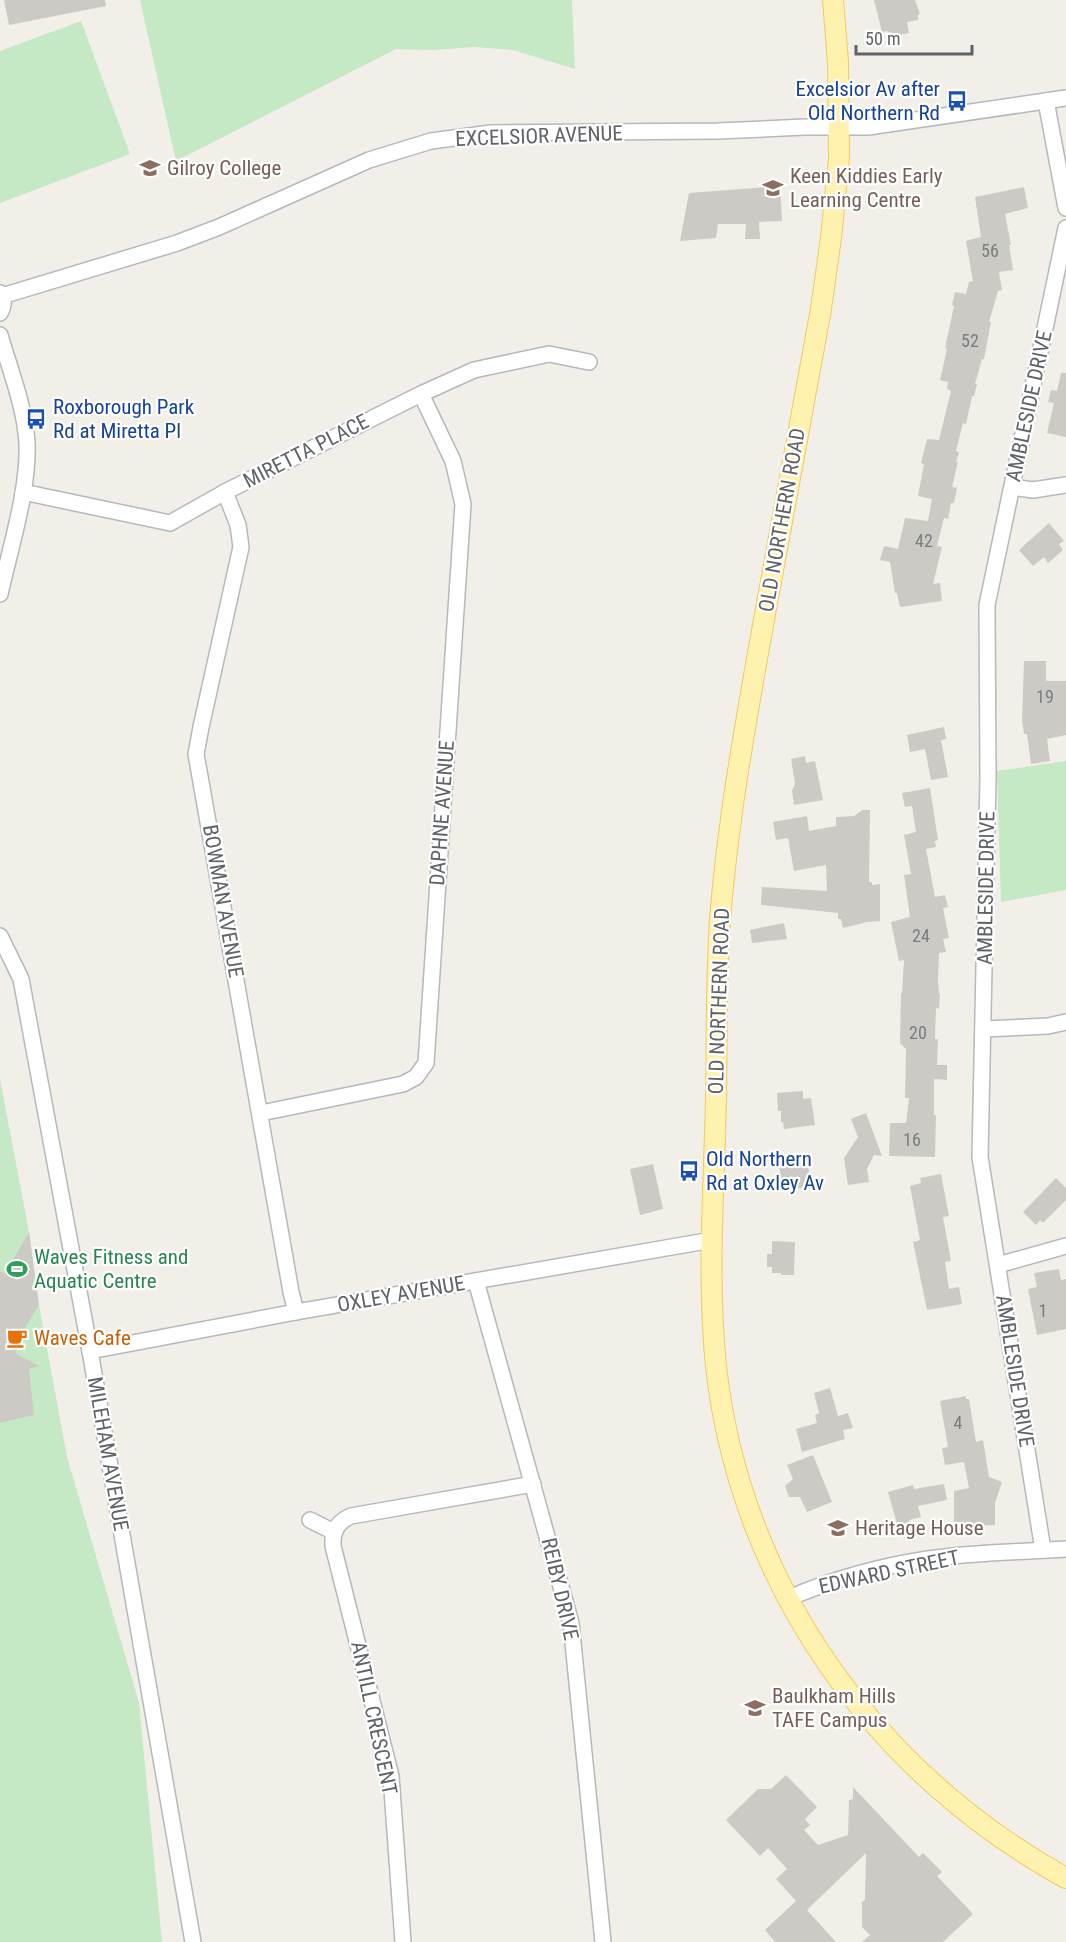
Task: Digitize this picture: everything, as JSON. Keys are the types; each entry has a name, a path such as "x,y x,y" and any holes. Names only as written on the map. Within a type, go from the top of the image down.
{"main road":[{"name":"OLD NORTHERN ROAD","path":"833,0 838,62 839,159 831,238 736,778 720,921 712,1240 716,1366 726,1428 748,1511 787,1599 812,1641 860,1708 932,1783 983,1826 1066,1878"}],"street":[{"name":"EXCELSIOR AVENUE","path":"1,295 177,243 369,160 431,141 491,133 718,132 805,127 868,127 1066,98"},
{"path":"1046,101 1066,208"},
{"name":"AMBLESIDE DRIVE","path":"1043,1550 980,1157 988,777 987,605 1066,228"},
{"path":"0,313 4,305 1,295"},
{"path":"0,335 25,425 27,452 23,492 6,544 0,594"},
{"name":"MIRETTA PLACE","path":"23,492 170,523 225,492 474,370 549,354 590,362"},
{"name":"DAPHNE AVENUE","path":"261,1113 403,1084 416,1077 426,1063 463,504 453,461 421,394"},
{"path":"1012,487 1033,490 1066,485"},
{"name":"BOWMAN AVENUE","path":"225,492 237,525 241,547 196,754 296,1312"},
{"name":"MILEHAM AVENUE","path":"0,936 21,979 90,1351 193,1942"},
{"path":"983,1029 1048,1026 1066,1022"},
{"name":"OXLEY AVENUE","path":"90,1351 296,1312 712,1240"},
{"path":"998,1265 1066,1246"},
{"name":"REIBY DRIVE","path":"476,1281 571,1623 603,1942"},
{"path":"310,1520 334,1532 340,1522 351,1516 533,1484"},
{"name":"ANTILL CRESCENT","path":"334,1532 333,1546 391,1776 403,1942"},
{"name":"EDWARD STREET","path":"787,1599 819,1585 928,1559 1066,1549"}],"green space":[{"path":"140,0 572,0 575,69 513,50 474,47 432,50 396,49 176,161"},
{"path":"81,21 130,154 0,203 0,51"},
{"path":"1066,761 1066,890 1001,902 997,771"},
{"path":"0,1079 29,1232 39,1305 67,1457 139,1703 162,1942 0,1942"}],"building":[{"path":"4,0 105,0 106,6 9,25"},
{"path":"874,0 915,0 920,14 918,20 907,22 909,33 889,37 888,31 882,32"},
{"path":"780,186 782,221 759,222 760,239 745,239 746,224 718,224 716,238 680,241 689,193"},
{"path":"1024,187 1028,208 1005,214 1013,270 999,272 1002,290 998,291 989,322 991,322 984,359 982,359 974,396 972,396 966,424 963,423 956,451 959,452 952,487 957,488 954,503 951,503 948,519 944,518 937,546 942,547 933,584 940,583 942,601 900,607 897,593 895,593 890,562 880,560 884,546 898,549 905,518 928,521 932,499 918,496 924,464 921,463 927,439 939,440 951,391 947,389 948,382 940,380 955,292 966,294 969,282 973,281 966,241 981,237 975,197"},
{"path":"1061,373 1066,373 1066,437 1047,433 1054,403 1048,402 1051,390 1057,391"},
{"path":"1049,523 1064,541 1059,544 1063,550 1048,563 1044,557 1033,566 1019,550"},
{"path":"1024,661 1046,661 1046,681 1066,681 1066,735 1047,739 1050,761 1031,764 1027,734 1024,734 1022,720"},
{"path":"944,727 946,739 941,740 948,777 931,780 925,749 910,752 907,735"},
{"path":"805,756 806,763 815,761 823,800 794,805 792,791 795,784 791,759"},
{"path":"930,788 938,840 935,841 936,847 926,849 935,897 945,895 948,907 943,908 949,938 943,939 946,952 939,953 940,994 939,1009 936,1008 935,1039 938,1039 937,1065 947,1065 947,1080 934,1079 935,1157 889,1156 890,1123 906,1123 909,1098 905,1098 906,1049 900,1043 904,960 899,961 891,922 910,917 904,875 911,874 904,835 916,832 912,806 905,807 902,793"},
{"path":"862,810 870,810 869,882 872,882 872,885 880,884 880,921 843,928 841,919 838,919 838,913 761,905 762,887 827,891 826,865 794,871 788,838 776,840 773,822 807,816 809,831 836,826 836,817 854,816"},
{"path":"784,923 787,939 752,943 750,930"},
{"path":"803,1091 803,1099 811,1098 815,1125 784,1129 783,1122 781,1122 781,1111 778,1111 777,1093"},
{"path":"866,1113 882,1156 874,1155 867,1169 869,1182 848,1185 844,1158 858,1137 851,1119"},
{"path":"808,1159 810,1187 782,1190 779,1162"},
{"path":"653,1164 663,1209 640,1215 630,1169"},
{"path":"941,1174 949,1216 943,1217 951,1261 945,1262 949,1289 959,1287 962,1304 927,1310 913,1242 920,1240 910,1186 921,1183 920,1178"},
{"path":"1056,1178 1066,1188 1066,1200 1043,1223 1040,1220 1036,1225 1023,1212"},
{"path":"29,1232 39,1305 22,1332 26,1335 15,1353 39,1366 29,1369 34,1415 0,1423 0,1271 5,1274"},
{"path":"772,1241 795,1242 794,1275 772,1273 772,1267 767,1267 767,1254 772,1254"},
{"path":"1059,1269 1061,1280 1066,1279 1066,1329 1037,1335 1028,1289 1037,1287 1034,1273"},
{"path":"830,1388 838,1416 848,1413 853,1428 843,1430 845,1439 802,1452 796,1429 817,1423 815,1415 819,1413 814,1393"},
{"path":"966,1396 966,1399 969,1399 976,1442 983,1440 989,1477 1002,1482 995,1503 995,1525 954,1526 954,1491 969,1488 964,1462 945,1465 942,1448 948,1447 940,1401"},
{"path":"813,1455 832,1502 807,1512 800,1497 789,1497 785,1486 793,1479 787,1465"},
{"path":"944,1484 947,1500 918,1506 921,1517 909,1520 910,1524 898,1527 888,1492 913,1485 914,1489"},
{"path":"786,1775 817,1807 805,1819 810,1825 804,1830 818,1845 848,1835 849,1800 853,1799 853,1787 919,1857 923,1853 942,1872 937,1876 973,1914 943,1942 862,1942 870,1935 862,1927 866,1853 807,1910 836,1942 775,1942 765,1930 796,1901 776,1879 787,1869 768,1848 760,1856 726,1820 758,1789 771,1789"}],"place":[{"name":"Excelsior Av after Old Northern Rd","path":"957,101"},
{"name":"Gilroy College","path":"150,168"},
{"name":"Keen Kiddies Early Learning Centre","path":"773,188"},
{"name":"Roxborough Park Rd at Miretta Pl","path":"36,419"},
{"name":"Old Northern Rd at Oxley Av","path":"689,1171"},
{"name":"Waves Fitness and Aquatic Centre","path":"17,1269"},
{"name":"Waves Cafe","path":"17,1338"},
{"name":"Heritage House","path":"838,1528"},
{"name":"Baulkham Hills TAFE Campus","path":"755,1708"}]}
